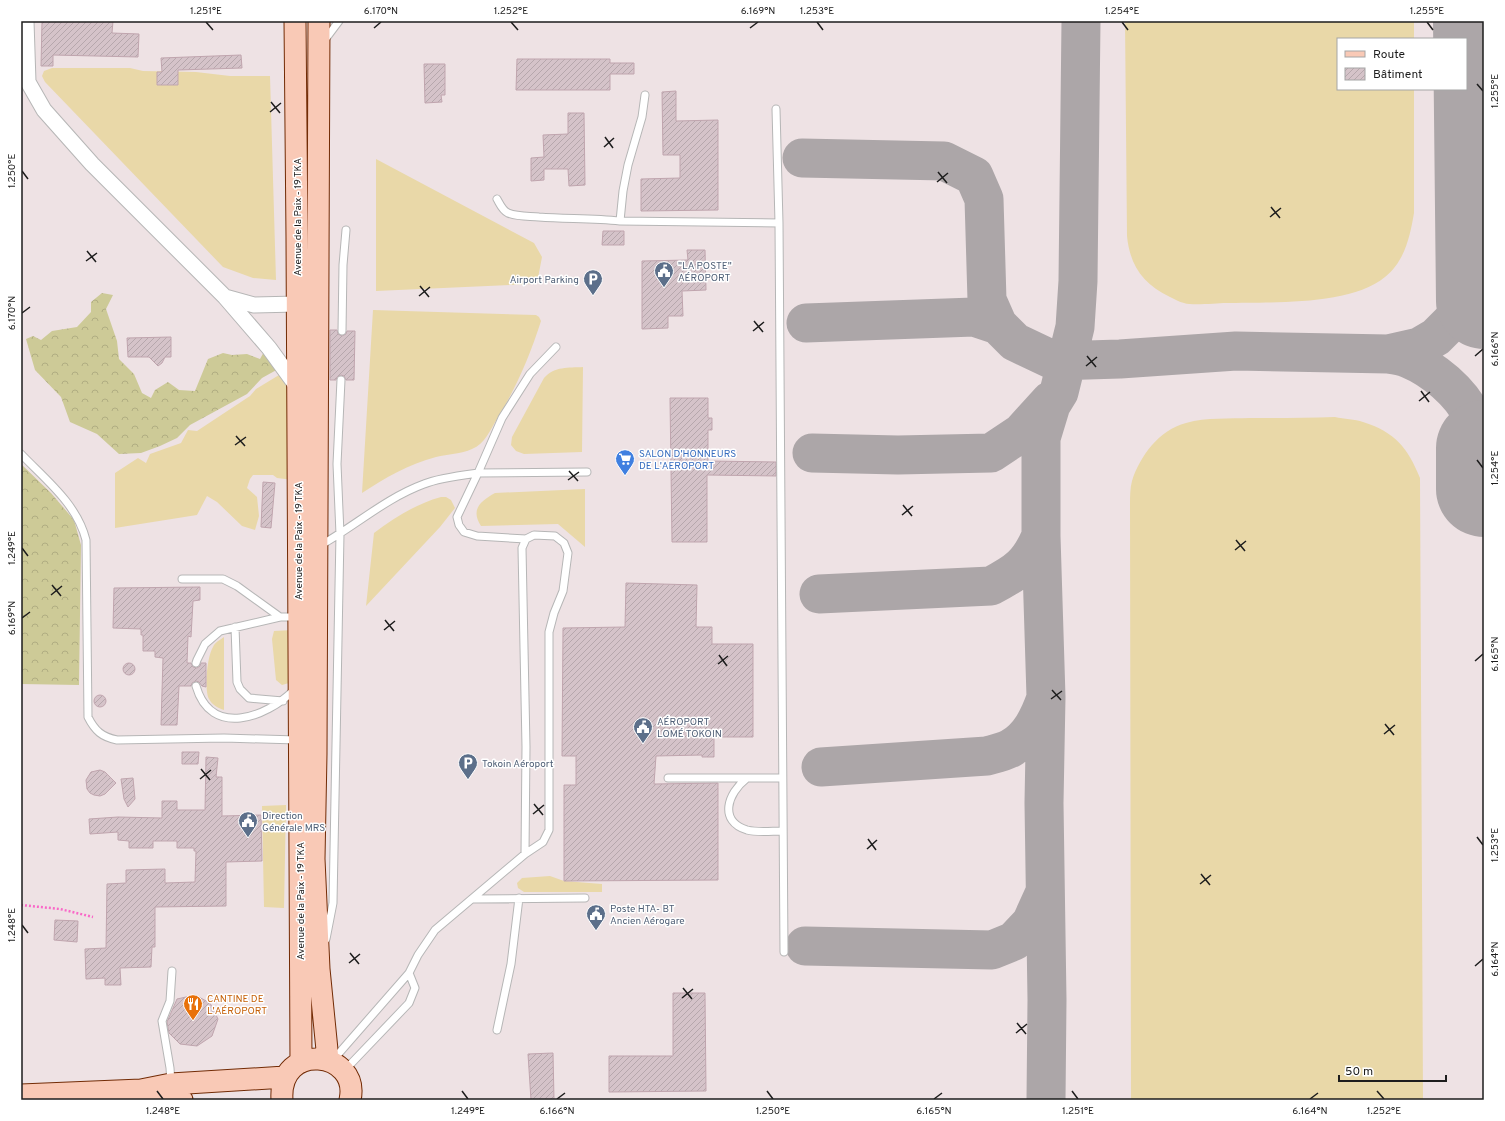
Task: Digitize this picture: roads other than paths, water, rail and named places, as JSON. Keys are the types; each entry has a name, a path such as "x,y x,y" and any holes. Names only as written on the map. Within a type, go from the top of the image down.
{"main road":[{"name":"Avenue de la Paix - 19 TKA","path":"295,21 297,304 302,617 299,686 301,1062"},
{"name":"Avenue de la Paix - 19 TKA","path":"302,617 317,547 319,21"},
{"path":"302,617 319,969 334,1065 350,1083 352,1095 350,1100"},
{"path":"282,1100 281,1089 285,1077 292,1068 301,1062 310,1059 334,1065"},
{"path":"21,1095 141,1090 172,1096 285,1077"}],"street":[{"path":"26,21 28,82 44,110 92,164 225,297 269,348 298,388"},
{"path":"225,297 254,305 297,304"}],"lane":[{"path":"319,50 339,21"},
{"path":"620,221 623,191 628,165 642,117 644,95"},
{"path":"776,109 779,223 784,952"},
{"path":"497,199 507,212 518,216 568,220 594,218 620,221 779,223"},
{"path":"342,330 343,265 346,230"},
{"path":"526,539 477,536 464,532 459,526 457,517 502,418 530,374 556,347"},
{"path":"319,969 333,902 340,534 337,464 341,380"},
{"path":"21,454 66,500 83,529 86,540 88,717 92,726 107,738 117,740 224,738 299,740"},
{"path":"317,547 340,534 388,502 424,483 478,473 587,472"},
{"path":"334,1065 410,973 418,955 435,930 525,854 543,842 549,830 549,632 554,613 563,591 568,553 564,544 555,536 534,534 526,539 522,548 526,748 525,854"},
{"path":"182,579 223,579 302,617"},
{"path":"196,663 205,644 220,631 235,627 302,617"},
{"path":"235,627 237,682 240,689 249,698 284,701"},
{"path":"196,686 200,698 209,709 226,717 244,718 263,713 284,701 299,686"},
{"path":"668,778 782,778"},
{"path":"746,779 738,786 730,797 728,809 731,818 739,827 749,831 782,831"},
{"path":"498,1030 511,964 519,898"},
{"path":"473,899 584,898"},
{"path":"172,971 170,1001 162,1021 170,1068 172,1096"},
{"path":"334,1065 409,1003 415,988 410,973"}],"place":[{"name":"\"LA POSTE\" AÉROPORT","path":"664,288"},
{"name":"Airport Parking","path":"593,296"},
{"name":"SALON D'HONNEURS DE L'AEROPORT","path":"625,476"},
{"name":"AÉROPORT LOMÉ TOKOIN","path":"643,744"},
{"name":"Tokoin Aéroport","path":"468,780"},
{"name":"Direction Générale MRS","path":"248,838"},
{"name":"Poste HTA- BT Ancien Aérogare","path":"596,931"},
{"name":"CANTINE DE L'AÉROPORT","path":"193,1021"}]}
